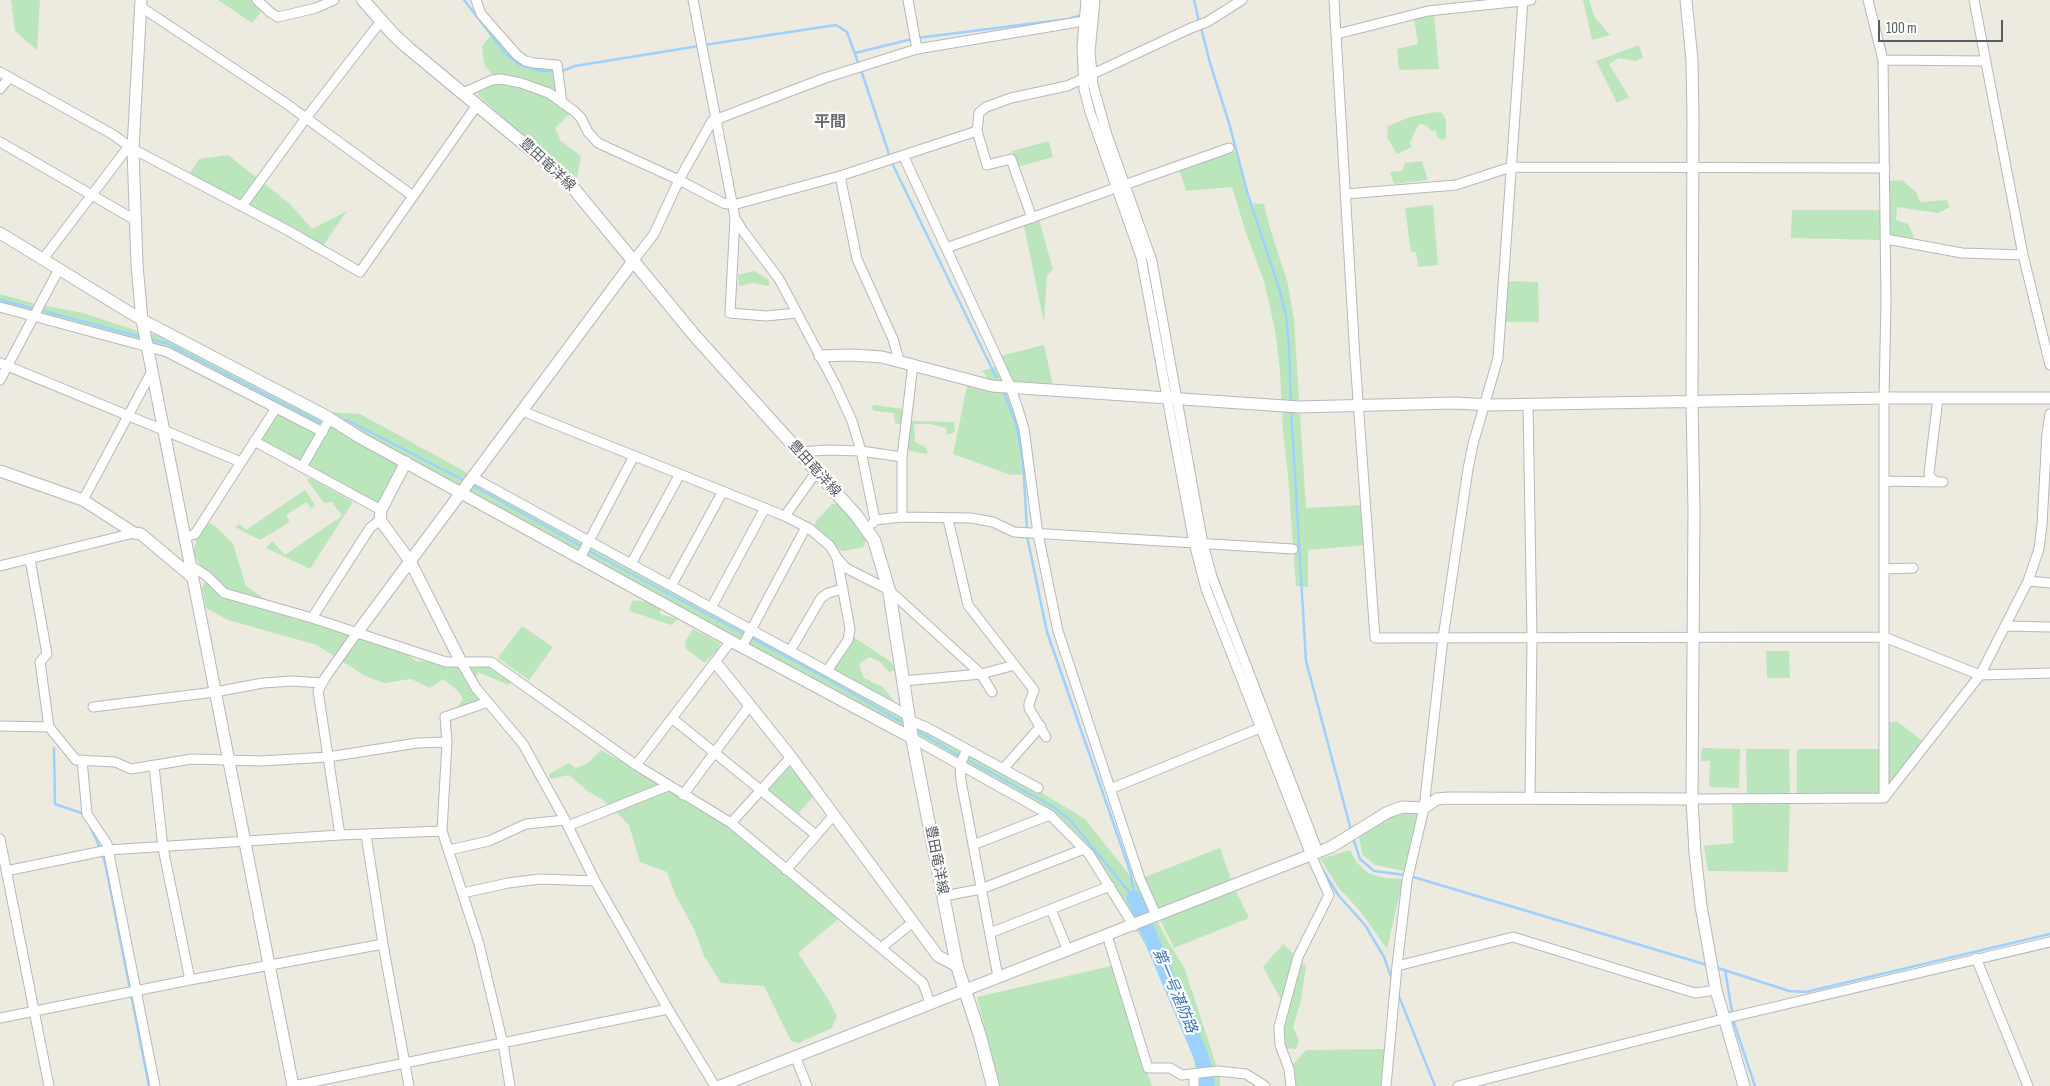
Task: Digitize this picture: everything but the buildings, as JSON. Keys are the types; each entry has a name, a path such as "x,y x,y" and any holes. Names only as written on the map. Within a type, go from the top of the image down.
{"main road":[{"name":"豊田竜洋線","path":"363,0 400,40 565,178 695,336 817,471 871,524 889,590 912,738 957,966 980,1036 993,1086"}],"street":[{"path":"257,0 278,17 289,16 316,8 334,0"},
{"path":"476,0 481,14 517,55 526,61 534,63 557,65 562,103"},
{"path":"694,0 735,218 730,313 766,316 797,313"},
{"path":"908,0 917,49"},
{"path":"1086,0 1082,47 1088,77 1152,261 1172,397"},
{"path":"1095,0 1088,77 1090,112 1141,257 1172,397 1206,589 1260,728 1315,854"},
{"path":"1032,218 1011,159 987,165 977,131 979,113 986,107 1011,98 1052,91 1088,77 1190,28 1207,22 1242,0"},
{"path":"1334,0 1375,638 1884,638 1980,675 2050,673"},
{"path":"1337,34 1428,11 1526,0 1511,168 1498,358 1468,468 1443,638 1424,808 1407,881 1386,1086"},
{"path":"1686,0 1692,60 1692,402 1694,510 1692,800 1701,906 1716,990 1744,1086"},
{"path":"1868,0 1883,60 1886,239 1884,798"},
{"path":"1974,0 2023,255 2050,365"},
{"path":"141,4 306,118 413,196"},
{"path":"141,4 132,147 142,320 293,1086 668,1009"},
{"path":"340,835 318,691 322,683 460,492 654,234 679,180 712,121 825,78 917,49 1084,20"},
{"path":"242,206 306,118 381,21"},
{"path":"1883,60 1986,61"},
{"path":"0,72 360,272 477,105"},
{"path":"0,89 9,78"},
{"path":"463,93 492,80 501,79 521,83 549,93 581,118 588,132 598,143 679,180 723,204 733,205 840,176 977,131"},
{"path":"0,142 135,220"},
{"path":"43,259 132,147"},
{"path":"946,248 1229,148"},
{"path":"903,155 1010,386 1024,429 1038,534 1058,631 1140,878 1156,915"},
{"path":"1346,194 1456,184 1511,168 1885,168"},
{"path":"840,176 857,258 893,339 899,360"},
{"path":"735,218 779,278 852,421 862,451 871,524 902,517 971,518 994,522 1014,532 1293,549"},
{"path":"0,232 142,320 330,418 731,642 912,738 1050,815 1084,849 1110,886 1134,926"},
{"path":"1886,239 1962,253 2023,255"},
{"path":"0,380 4,364 34,316 59,269"},
{"path":"0,307 167,352 323,432"},
{"path":"820,356 859,355 899,360 992,386 1299,407 1455,403 1485,405 1884,398 2050,398"},
{"path":"4,364 241,462"},
{"path":"902,517 902,457 913,364"},
{"path":"83,500 152,371"},
{"path":"1884,481 1939,482 1930,477 1929,473 1938,398"},
{"path":"1528,404 1532,638 1530,798"},
{"path":"185,537 195,534 276,408"},
{"path":"522,411 785,516 806,527 830,546 846,568 889,590 981,674 992,692"},
{"path":"1884,798 1980,675 2007,626 2028,581 2039,549 2050,414"},
{"path":"302,467 330,418"},
{"path":"254,441 302,467 380,515 410,561 476,688 523,744 595,881 668,1009 715,1086"},
{"path":"800,452 828,450 862,451 902,457"},
{"path":"580,558 634,456"},
{"path":"312,618 380,515 406,462"},
{"path":"0,471 83,500 134,533"},
{"path":"785,516 817,471"},
{"path":"631,564 680,474"},
{"path":"472,477 1038,788"},
{"path":"671,586 722,491"},
{"path":"711,608 765,508"},
{"path":"948,519 968,605 1034,690 1029,708 1046,736"},
{"path":"742,647 806,527"},
{"path":"0,566 134,533 141,534 191,571 207,576 224,593 312,618 446,662 491,662 636,765 731,823 923,983 930,1003"},
{"path":"1199,543 1329,895 1298,957 1279,1027 1280,1045 1289,1069 1291,1086"},
{"path":"827,671 848,640 850,629 837,558"},
{"path":"30,559 47,654 40,662 49,727 76,760 115,762 131,769 192,759 229,761 328,757 417,743 447,742"},
{"path":"1884,569 1913,568"},
{"path":"2028,581 2050,583"},
{"path":"790,651 821,598 842,589"},
{"path":"2007,626 2050,627"},
{"path":"636,765 731,642"},
{"path":"716,663 791,757 938,956 957,966"},
{"path":"903,681 981,674 1015,665"},
{"path":"93,707 215,692 263,683 292,681 322,683"},
{"path":"488,702 445,717 447,742 442,831 479,944 510,1086"},
{"path":"683,795 750,705"},
{"path":"673,719 816,836"},
{"path":"0,726 49,727"},
{"path":"1003,769 1041,726"},
{"path":"1110,789 1260,728"},
{"path":"967,749 960,765 961,781 998,977"},
{"path":"731,823 791,757"},
{"path":"82,760 87,814 108,844 155,1086"},
{"path":"154,766 163,848 190,980"},
{"path":"449,850 488,841 526,824 566,823 668,786"},
{"path":"720,1086 1315,854 1331,847 1388,812 1402,807 1424,808 1437,800 1448,798 1692,800 1884,798"},
{"path":"973,845 1050,815"},
{"path":"786,870 833,816"},
{"path":"6,871 108,850 163,848 340,835 442,831"},
{"path":"366,835 383,944 409,1086"},
{"path":"0,840 49,1086"},
{"path":"944,896 981,889 1084,849"},
{"path":"463,893 540,879 595,881"},
{"path":"990,933 1110,886"},
{"path":"1051,909 1068,951"},
{"path":"881,948 913,922"},
{"path":"1107,935 1148,1068 1170,1068 1182,1075 1218,1071 1246,1074 1262,1085"},
{"path":"1397,966 1513,936 1695,993 1716,990"},
{"path":"1458,1086 1480,1083 1723,1019 2050,942"},
{"path":"0,1018 383,944"},
{"path":"1976,958 2028,1086"},
{"path":"795,1056 807,1086"},
{"path":"1194,1086 1196,1074"}],"green space":[{"path":"11,0 40,0 37,50 15,31"},
{"path":"218,0 257,0 265,7 252,23"},
{"path":"1583,0 1589,0 1595,18 1610,35 1592,40"},
{"path":"1434,15 1439,69 1399,70 1397,49 1418,44 1414,19"},
{"path":"494,30 524,59 554,65 562,103 573,111 555,128 561,141 581,156 577,178 548,155 531,148 519,132 478,95 478,86 495,79 484,64 482,47"},
{"path":"1639,45 1643,58 1636,61 1619,58 1609,64 1629,97 1617,103 1596,61"},
{"path":"1436,112 1442,113 1446,120 1446,137 1443,140 1437,137 1436,130 1433,132 1426,125 1419,124 1410,142 1412,147 1397,154 1387,137 1388,126 1410,117"},
{"path":"1049,141 1053,157 1017,167 1012,151"},
{"path":"1229,148 1236,153 1249,203 1264,204 1288,284 1294,320 1306,508 1361,505 1364,545 1308,550 1308,587 1296,586 1280,371 1275,330 1264,281 1246,233 1232,187 1186,191 1179,169"},
{"path":"228,155 290,204 312,229 347,211 322,247 187,177 199,159"},
{"path":"1422,161 1428,180 1394,184 1390,172 1402,171 1405,163"},
{"path":"1902,180 1916,192 1920,202 1947,200 1950,207 1938,213 1897,207 1896,220 1908,224 1914,237 1908,239 1889,237 1889,181"},
{"path":"1433,205 1438,265 1418,267 1416,252 1411,252 1405,208"},
{"path":"1792,210 1885,210 1881,240 1791,238"},
{"path":"1038,216 1053,270 1047,275 1044,323 1023,221"},
{"path":"754,271 769,280 769,286 753,283 739,286 738,275"},
{"path":"1504,281 1538,282 1539,322 1499,322"},
{"path":"0,294 36,304 83,313 144,333 161,335 316,411 360,414 838,676 834,668 852,636 891,662 895,670 889,672 879,661 869,657 859,664 864,678 883,687 896,704 874,696 1006,771 1085,819 1142,891 1167,940 1184,967 1220,1078 1220,1086 1197,1086 1194,1058 1168,987 1148,949 1100,871 1046,813 406,462 381,510 259,440 277,411 167,352 0,307"},
{"path":"1044,345 1054,390 1010,386 1024,429 1030,474 1011,475 953,454 968,381 993,385 982,371 1000,365 996,357"},
{"path":"873,405 904,409 904,425 895,423 894,413 874,411 872,409"},
{"path":"911,421 954,422 955,432 947,435 946,428 930,424 914,424 915,442 925,447 928,452 926,454 909,451 907,443"},
{"path":"310,478 353,502 310,569 266,548 272,541 285,555 342,516 332,502 324,503 307,480"},
{"path":"305,490 315,505 312,509 306,502 286,515 290,522 260,540 235,527 240,524 246,530"},
{"path":"845,503 866,539 864,547 843,551 830,546 814,529 816,521 832,504"},
{"path":"206,522 214,525 233,544 246,586 295,620 322,622 397,647 416,661 486,662 511,683 508,685 478,672 473,685 485,702 455,710 463,699 458,691 443,679 430,688 411,679 384,683 365,676 317,645 228,620 206,608 202,589 207,576 193,554 197,536"},
{"path":"633,600 657,604 661,607 660,614 678,619 671,625 630,611"},
{"path":"522,626 553,647 529,680 498,658"},
{"path":"693,629 720,643 719,648 705,663 686,649 685,642"},
{"path":"1766,651 1789,651 1790,678 1767,678"},
{"path":"1897,721 1926,744 1887,794 1884,723"},
{"path":"1702,748 1740,749 1739,788 1709,787 1710,761 1701,761"},
{"path":"1746,749 1789,749 1788,872 1708,871 1704,846 1733,843 1732,799 1747,795"},
{"path":"1797,749 1884,749 1884,798 1797,798"},
{"path":"601,750 731,823 824,902 838,919 798,953 837,1016 832,1028 798,1043 791,1041 764,986 721,983 704,956 695,931 675,894 667,872 640,862 629,825 603,800 586,790 569,775 550,779 549,774 569,763 576,768 588,763"},
{"path":"791,757 816,793 795,818 763,787"},
{"path":"1419,812 1409,872 1375,865 1362,854 1359,836 1394,814"},
{"path":"1220,848 1233,885 1249,918 1174,948 1140,879"},
{"path":"1350,850 1357,863 1368,873 1385,878 1403,879 1387,949 1361,912 1338,887 1320,859"},
{"path":"1283,944 1306,966 1301,1000 1293,1027 1299,1040 1296,1049 1281,1048 1284,1005 1263,967"},
{"path":"1111,966 1152,1086 999,1086 977,997"},
{"path":"1389,1049 1386,1086 1291,1086 1289,1069 1306,1050"}],"waterway":[{"path":"464,0 506,54 522,66 543,71 562,71 575,66 699,46"},
{"path":"1194,0 1199,22"},
{"path":"917,38 1068,19 1082,15"},
{"path":"704,45 836,25 847,32 859,65"},
{"path":"1201,27 1248,195 1280,291 1286,316 1291,404"},
{"path":"855,53 912,39"},
{"path":"861,70 890,157"},
{"path":"1092,98 1097,119"},
{"path":"892,163 996,377"},
{"path":"1149,279 1159,332"},
{"path":"0,300 35,309"},
{"path":"40,310 141,337"},
{"path":"149,339 166,343 323,424"},
{"path":"1004,393 1016,424 1023,461 1027,530"},
{"path":"1291,409 1306,661 1351,830"},
{"path":"341,421 347,420 465,481"},
{"path":"472,485 583,547"},
{"path":"1027,536 1047,632 1131,874 1134,896"},
{"path":"587,550 746,635"},
{"path":"750,637 905,724"},
{"path":"916,730 961,757"},
{"path":"54,748 55,804 84,814"},
{"path":"966,759 1052,806 1070,820 1134,898"},
{"path":"89,824 100,848"},
{"path":"1353,838 1360,859 1374,871 1405,875"},
{"path":"102,854 149,1086"},
{"path":"1322,869 1339,896 1365,925 1384,957 1392,979"},
{"path":"1410,876 1707,965"},
{"name":"第一号湛防路","path":"1134,898 1200,1054 1207,1075 1207,1086"},
{"path":"1715,967 1789,991 1806,992 2050,934"},
{"path":"1725,970 1734,1023 1755,1086"},
{"path":"1398,994 1435,1086"}],"district":[{"name":"平間","path":"830,123"}]}
